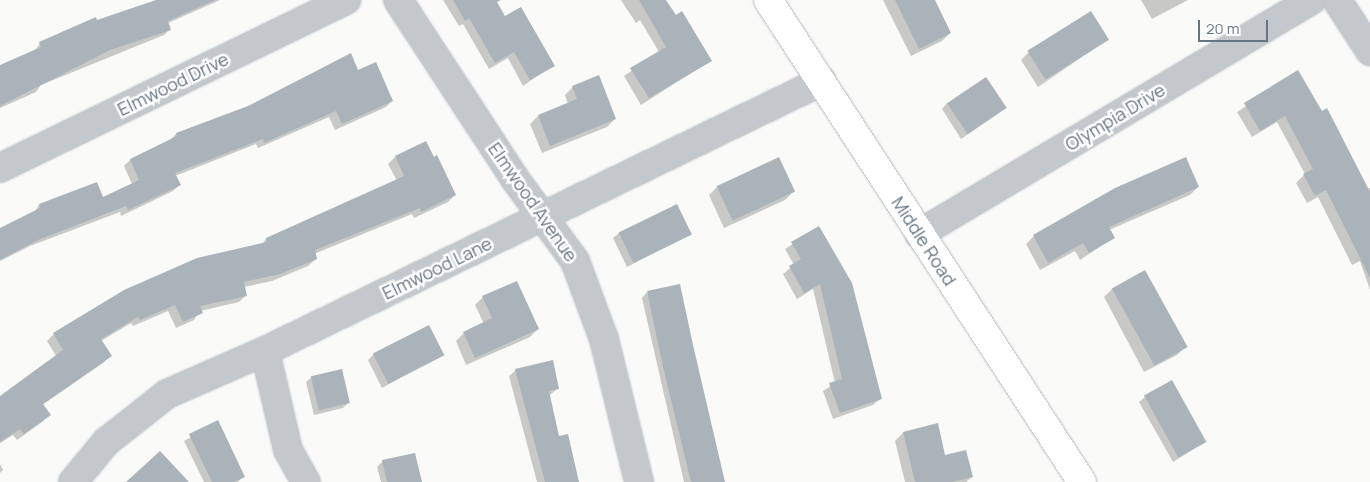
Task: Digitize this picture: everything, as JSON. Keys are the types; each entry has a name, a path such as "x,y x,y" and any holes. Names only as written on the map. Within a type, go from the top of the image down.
{"main road":[{"name":"Middle Road","path":"768,0 1082,482"}],"street":[{"name":"Elmwood Drive","path":"0,168 346,0"},
{"name":"Elmwood Avenue","path":"398,0 575,262 604,338 639,482"},
{"name":"Olympia Drive","path":"919,234 1311,0"},
{"path":"1337,0 1370,51"},
{"name":"Elmwood Lane","path":"73,482 106,442 167,394 265,351 822,81"},
{"path":"265,351 288,450 306,482"}],"building":[{"path":"156,0 215,0 168,21 171,30 110,50 0,106 0,65 41,47 39,42 96,17 97,20"},
{"path":"453,0 501,0 497,2 505,16 521,7 555,66 530,80 514,52 495,63 469,18 465,21"},
{"path":"639,0 666,0 676,15 682,11 712,61 649,98 630,68 666,47"},
{"path":"895,0 935,0 951,33 919,49"},
{"path":"1091,11 1109,40 1045,80 1027,51"},
{"path":"351,53 358,70 376,62 393,101 342,124 336,111 264,143 263,139 175,173 181,185 128,210 126,206 38,240 0,260 0,228 40,208 39,204 97,182 103,197 139,180 130,159 177,136 176,133 248,106"},
{"path":"1298,70 1322,111 1327,108 1370,192 1370,278 1326,190 1315,196 1303,174 1313,169 1285,116 1260,131 1244,103"},
{"path":"599,75 616,119 550,146 538,115 577,99 572,86"},
{"path":"986,77 1007,108 968,134 947,103"},
{"path":"426,141 434,157 437,155 456,195 421,212 420,208 315,250 317,259 280,274 244,282 247,296 200,306 203,313 183,322 175,305 140,320 138,317 101,339 112,356 43,404 51,415 24,434 20,429 0,442 0,396 63,350 53,333 124,290 197,258 267,242 266,238 404,176 395,156"},
{"path":"779,157 795,191 733,221 716,186"},
{"path":"1186,157 1199,187 1109,227 1115,238 1089,253 1083,243 1048,263 1033,235 1115,188"},
{"path":"677,204 692,235 633,263 619,232"},
{"path":"819,226 852,283 882,399 840,413 829,383 842,379 820,284 804,293 789,266 801,259 791,242"},
{"path":"1145,270 1188,347 1154,365 1112,288"},
{"path":"517,281 539,329 475,358 463,332 492,318 482,296"},
{"path":"680,284 725,482 691,482 663,367 647,291"},
{"path":"429,325 444,355 388,384 373,354"},
{"path":"553,360 559,389 549,391 559,436 568,434 579,482 545,482 515,369"},
{"path":"342,369 350,403 319,410 311,376"},
{"path":"1172,380 1206,442 1178,458 1144,396"},
{"path":"218,420 245,477 234,482 212,482 189,434"},
{"path":"938,423 945,455 966,450 973,477 952,482 915,482 903,432"},
{"path":"160,451 189,482 126,482"},
{"path":"415,453 422,482 387,482 382,460"}]}
